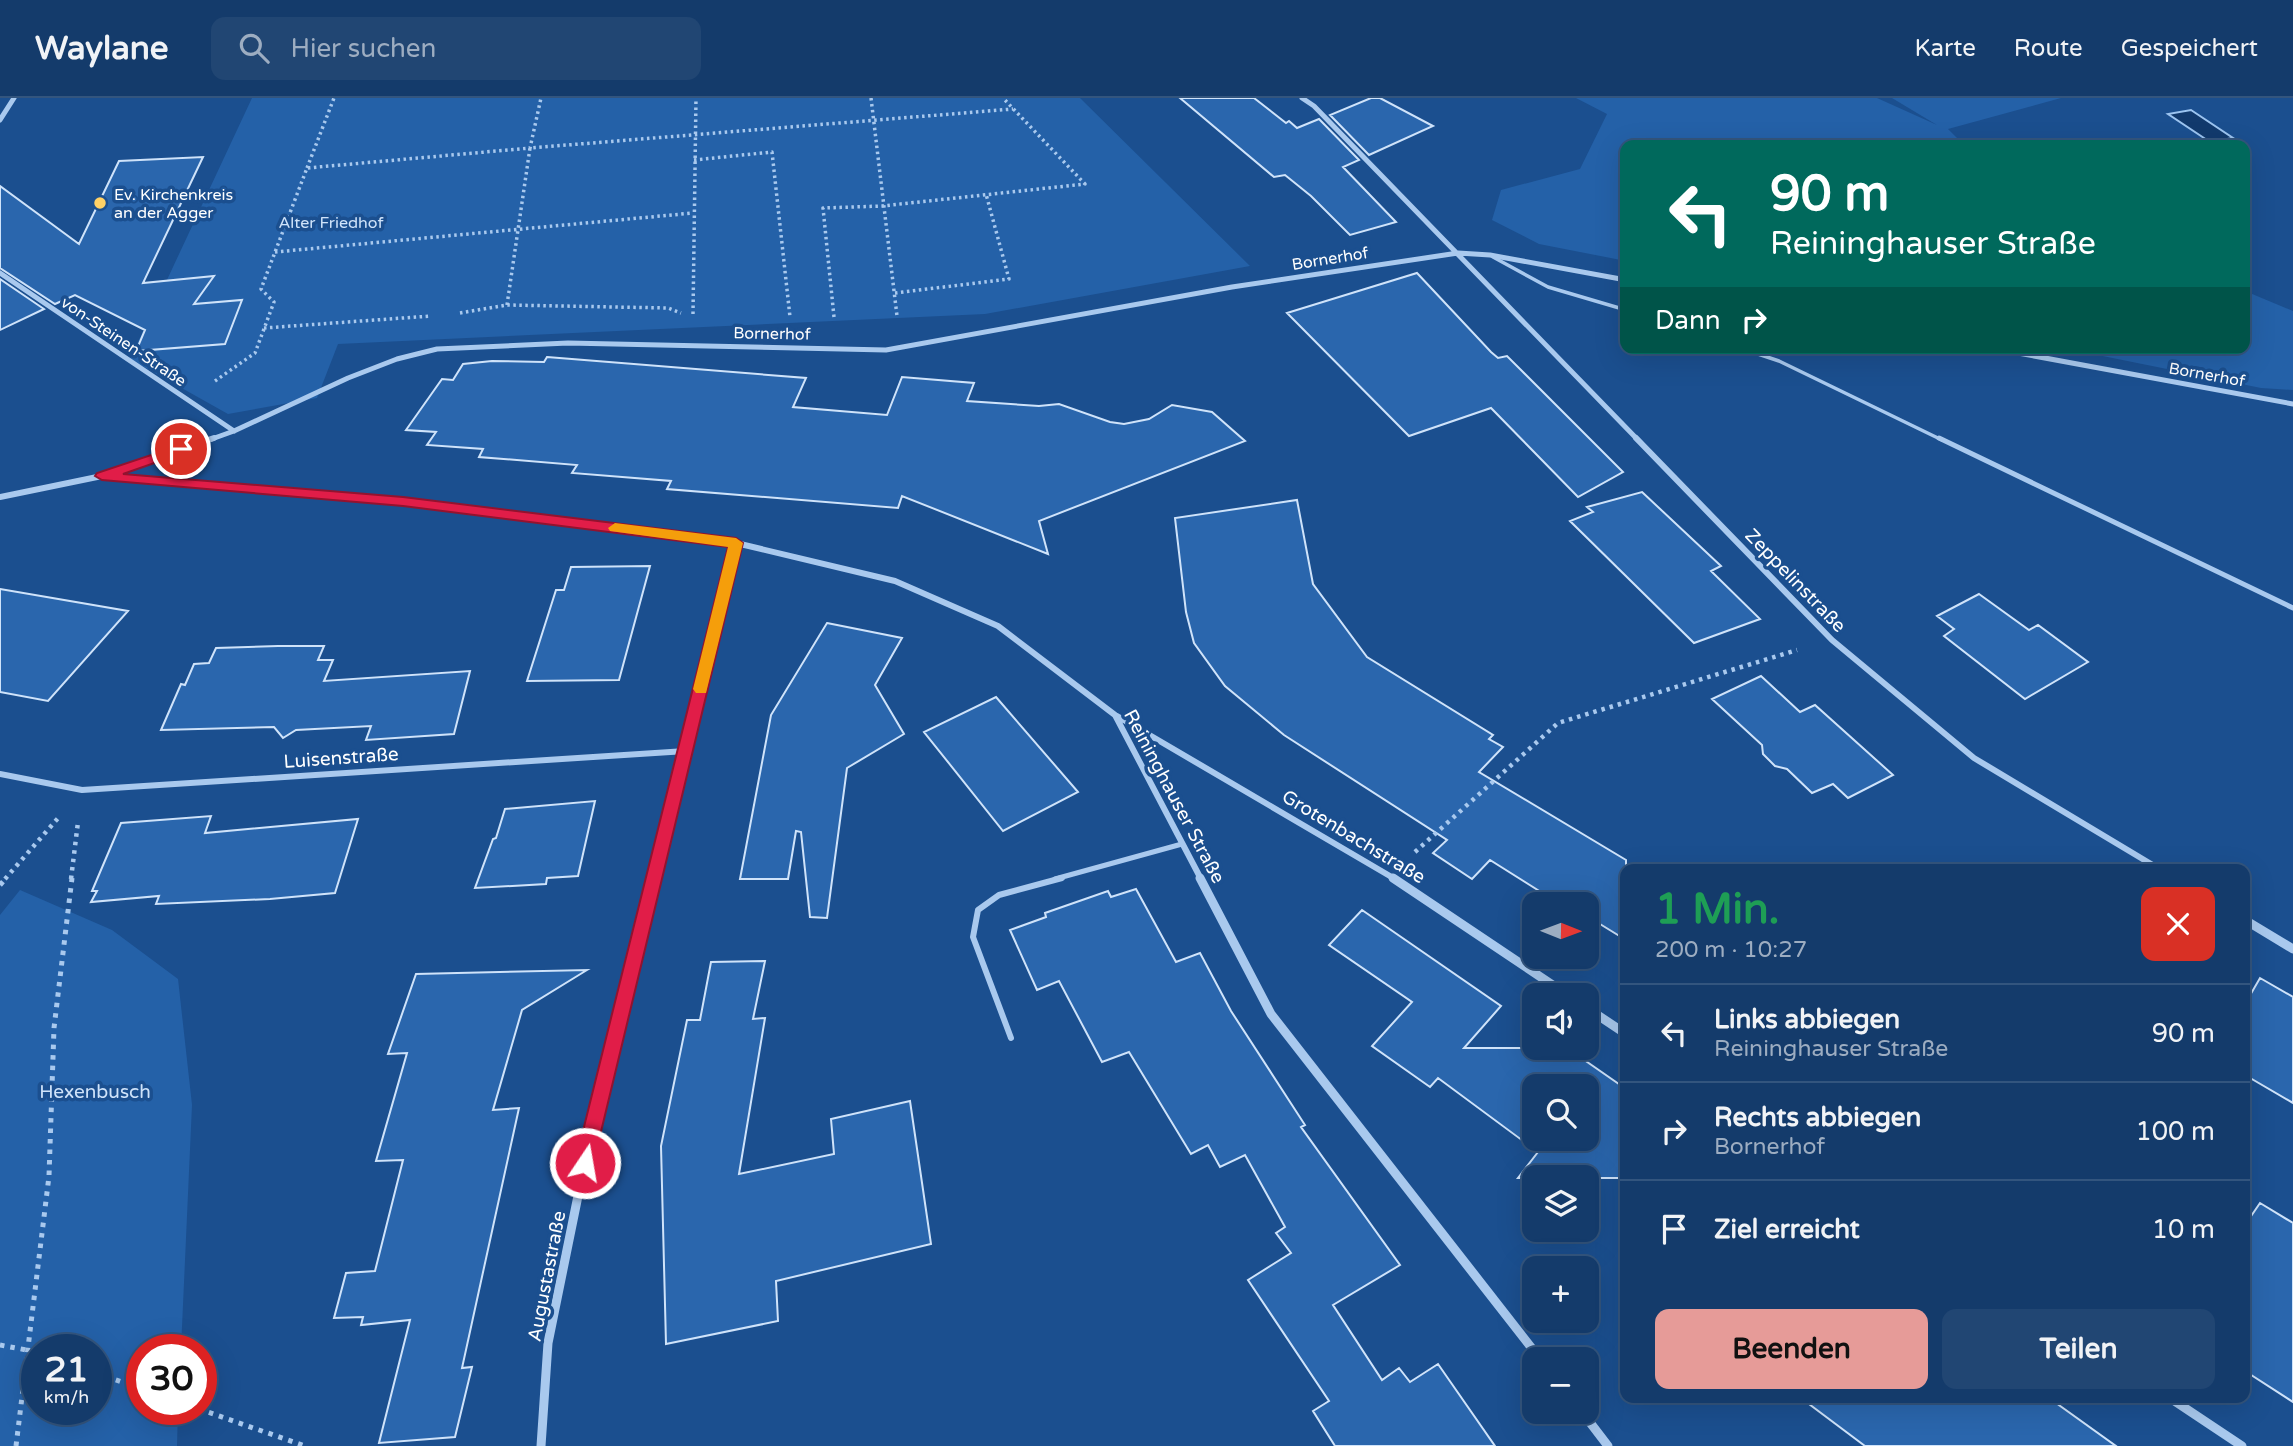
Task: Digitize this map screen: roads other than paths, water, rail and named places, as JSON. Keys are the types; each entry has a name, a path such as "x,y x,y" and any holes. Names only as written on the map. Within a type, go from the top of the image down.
{"street":[{"path":"0,120 14,98"},
{"path":"1302,98 1314,106 1458,253"},
{"name":"Bornerhof","path":"102,476 234,431 348,378 397,359 437,349 568,343 886,350 1232,287 1458,253 1490,255 1620,279"},
{"name":"Zeppelinstraße","path":"1458,253 1832,640 1974,758 2151,864"},
{"name":"von-Steinen-Straße","path":"0,273 234,431"},
{"name":"Bornerhof","path":"2023,354 2293,404"},
{"name":"Reininghauser Straße","path":"0,497 102,476 403,501 736,543 895,582 998,626 1115,715 1271,1014 1531,1347"},
{"name":"Augustastraße","path":"541,1446 548,1343 585,1163 736,543"},
{"name":"Grotenbachstraße","path":"1115,715 1389,875 1550,983"},
{"name":"Luisenstraße","path":"0,774 82,790 686,751"},
{"path":"2250,923 2293,949"},
{"path":"1599,1016 1620,1030"},
{"path":"2178,1403 2242,1446"},
{"path":"1591,1424 1608,1446"}],"lane":[{"path":"1490,255 1548,287 1620,308"},
{"path":"1758,354 1779,361 2293,608"},
{"path":"1011,1038 973,937 978,909 999,895 1182,844"}],"place":[{"name":"Ev. Kirchenkreis an der Agger","path":"100,203"}],"park label":[{"name":"Alter Friedhof","path":"331,222"},
{"name":"Hexenbusch","path":"95,1091"}]}
